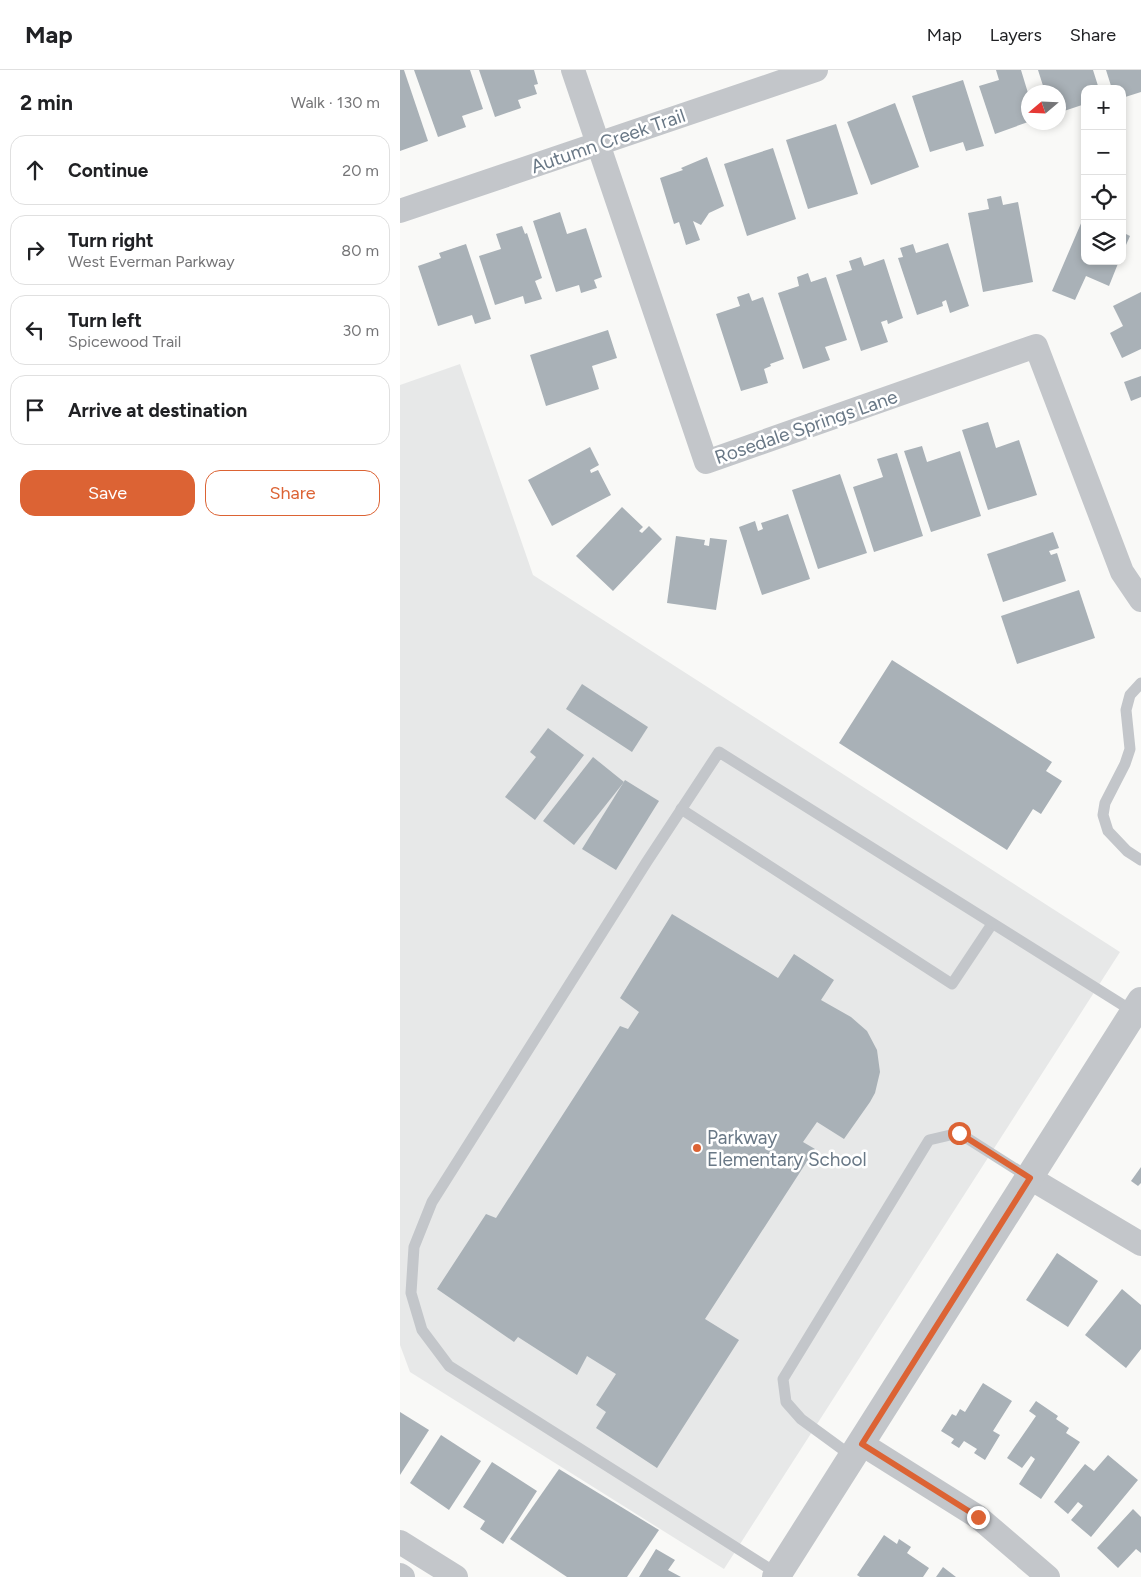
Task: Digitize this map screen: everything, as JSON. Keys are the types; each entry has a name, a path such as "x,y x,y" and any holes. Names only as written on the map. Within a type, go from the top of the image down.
{"street":[{"name":"Rosedale Springs Lane","path":"573,70 706,462 1036,346 1122,572 1141,600"},
{"name":"Autumn Creek Trail","path":"400,211 816,70"},
{"path":"777,1576 1138,1006"},
{"path":"1030,1178 1141,1244"},
{"path":"857,1450 978,1517 1048,1577"},
{"path":"400,1542 456,1577"}],"lane":[{"path":"1141,683 1130,695 1126,710 1130,749 1125,764 1105,803 1103,814 1108,831 1127,851 1141,860"},
{"path":"777,1576 449,1366 422,1330 411,1293 414,1247 432,1202 646,863 719,752 992,924 1138,1006"},
{"path":"682,809 952,984 992,924"},
{"path":"857,1450 801,1419 786,1402 783,1379 929,1140 959,1133 1030,1178"}],"shaded area":[{"name":"Parkway Elementary School","path":"460,364 533,575 1120,952 724,1569 410,1372 400,1345 400,385"}],"building":[{"path":"400,70 404,70 428,141 400,151"},
{"path":"414,70 470,70 483,109 462,116 466,127 438,137"},
{"path":"479,70 534,70 538,84 534,85 537,94 518,100 521,108 495,117"},
{"path":"996,70 1021,70 1026,85 1021,85 1021,125 995,134 979,86 999,80"},
{"path":"1038,70 1093,70 1098,85 1081,85 1081,105 1066,110 1066,85 1043,85"},
{"path":"1106,70 1141,70 1141,92 1126,97 1126,85 1111,85"},
{"path":"963,80 984,146 966,151 963,142 930,152 912,96"},
{"path":"895,103 919,167 871,185 847,122"},
{"path":"836,124 858,194 808,209 786,140"},
{"path":"773,148 796,219 747,236 724,164"},
{"path":"707,157 724,206 709,213 701,225 693,221 700,240 686,245 679,222 674,224 660,178 683,170 681,168"},
{"path":"1001,196 1003,205 1018,202 1033,282 983,292 968,213 989,209 987,199"},
{"path":"560,212 567,234 586,228 602,277 594,280 597,288 581,293 579,285 556,292 533,221"},
{"path":"1081,223 1081,265 1117,265 1109,286 1086,276 1075,300 1052,291"},
{"path":"522,226 525,234 527,233 542,278 535,281 542,299 525,304 523,296 495,305 479,256 501,249 496,234"},
{"path":"1126,234 1130,236 1126,245"},
{"path":"948,243 969,306 950,313 946,300 942,302 943,306 917,315 898,258 903,257 900,248 913,244 916,253"},
{"path":"466,244 491,319 475,324 472,315 438,326 418,266 441,258 439,253"},
{"path":"861,257 864,266 884,259 903,318 888,324 887,320 881,322 888,342 861,351 836,275 852,270 849,261"},
{"path":"808,273 811,282 826,277 847,340 825,347 830,360 803,369 778,293 799,286 797,277"},
{"path":"1141,292 1141,349 1122,358 1110,333 1123,326 1113,306"},
{"path":"749,293 752,301 763,297 784,359 770,364 771,366 764,369 768,383 741,391 716,314 740,306 737,297"},
{"path":"608,330 617,358 592,366 599,389 546,406 530,355"},
{"path":"1141,376 1141,397 1131,401 1124,382"},
{"path":"988,422 996,448 1019,440 1037,495 988,510 962,430"},
{"path":"922,446 927,462 960,451 981,516 931,532 904,451"},
{"path":"590,447 599,465 590,470 591,473 598,470 611,495 552,526 528,480"},
{"path":"897,453 923,536 874,552 853,487 883,477 877,459"},
{"path":"840,474 867,553 818,569 792,490"},
{"path":"622,507 643,527 639,531 642,533 649,526 662,539 613,591 576,556"},
{"path":"788,514 810,579 762,595 739,527 755,521 758,531 763,529 761,523"},
{"path":"1053,532 1059,548 1049,551 1051,555 1057,553 1066,581 1003,602 987,554"},
{"path":"676,536 705,540 704,545 709,546 710,538 727,540 716,610 667,603"},
{"path":"1079,590 1095,638 1017,664 1001,616"},
{"path":"892,660 1052,762 1046,771 1062,781 1041,814 1033,809 1007,850 839,743"},
{"path":"582,684 648,727 632,752 566,709"},
{"path":"548,728 584,755 535,820 505,797 536,757 530,752"},
{"path":"593,757 624,782 574,845 543,821"},
{"path":"625,780 659,801 616,870 582,849"},
{"path":"672,914 778,978 794,954 834,980 821,1000 851,1017 867,1031 877,1050 880,1072 875,1093 844,1139 817,1122 803,1142 815,1149 705,1319 739,1340 657,1468 596,1428 606,1412 596,1405 616,1374 587,1356 577,1375 518,1337 514,1342 437,1289 486,1214 496,1218 620,1026 628,1029 639,1012 620,998"},
{"path":"1141,1167 1141,1183 1138,1186 1131,1181"},
{"path":"1057,1253 1098,1281 1068,1327 1026,1300"},
{"path":"1122,1289 1141,1305 1141,1349 1126,1368 1085,1335"},
{"path":"983,1383 1012,1401 993,1431 1000,1435 985,1460 974,1453 977,1449 964,1441 959,1448 951,1443 954,1439 941,1431 952,1414 956,1416 960,1409 965,1412"},
{"path":"1036,1401 1058,1416 1056,1419 1069,1428 1066,1433 1080,1442 1041,1499 1019,1484 1035,1459 1031,1456 1022,1468 1007,1458 1036,1416 1029,1411"},
{"path":"400,1412 429,1430 400,1475"},
{"path":"441,1435 481,1461 449,1510 410,1483"},
{"path":"1108,1455 1138,1480 1091,1537 1071,1520 1083,1506 1078,1502 1068,1514 1054,1502 1085,1464 1094,1471"},
{"path":"492,1462 537,1491 503,1544 480,1529 485,1521 463,1507"},
{"path":"559,1469 659,1530 627,1577 567,1577 510,1539"},
{"path":"1133,1509 1141,1517 1141,1553 1136,1549 1118,1568 1097,1548"},
{"path":"884,1535 897,1544 899,1539 911,1547 907,1553 929,1568 923,1577 860,1577 857,1575"},
{"path":"656,1549 675,1560 668,1570 681,1577 639,1577"},
{"path":"943,1567 956,1577 936,1577"}],"place":[{"name":"Parkway Elementary School","path":"697,1148"}],"route":[{"path":"959,1133 1030,1178 862,1444 978,1517"}]}
